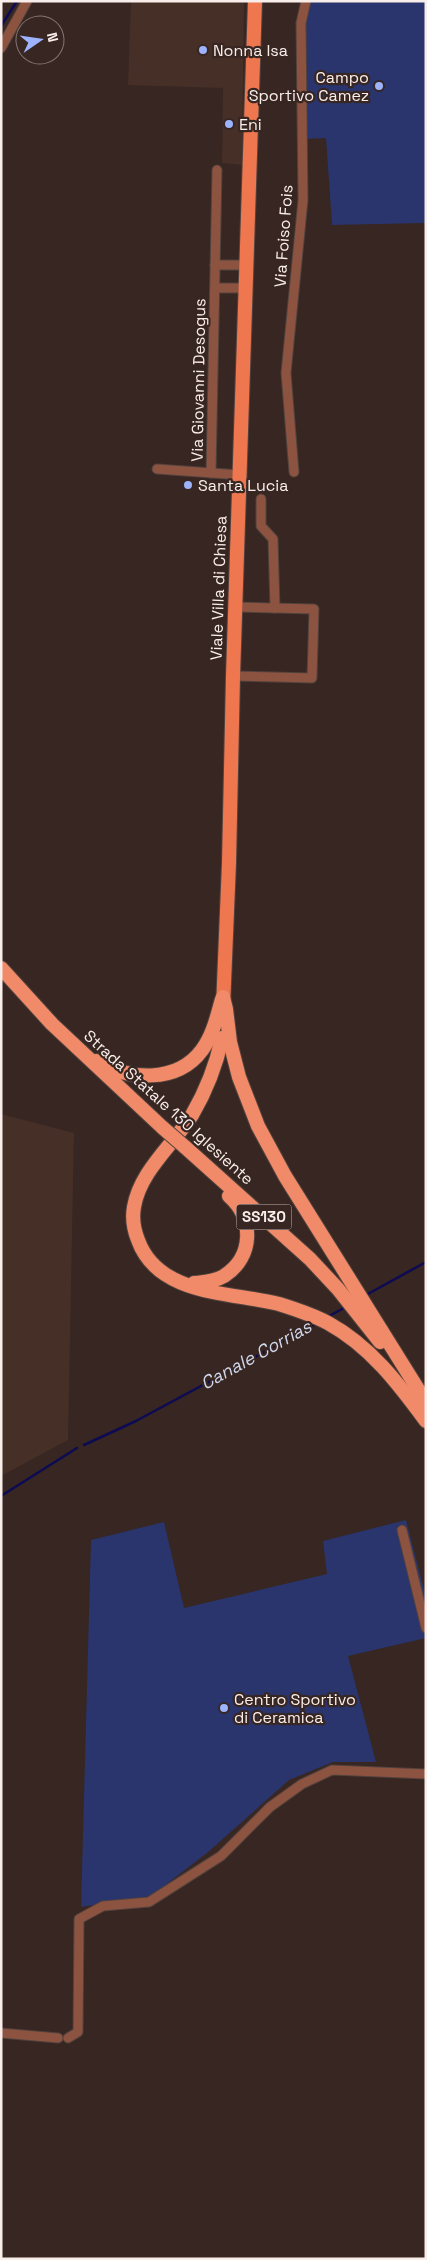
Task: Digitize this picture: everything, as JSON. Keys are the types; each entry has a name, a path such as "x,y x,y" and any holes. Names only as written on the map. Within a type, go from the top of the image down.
{"highway":[{"name":"Strada Statale 130 Iglesiente","path":"1,968 52,1024 102,1068 185,1148 294,1243 338,1289 359,1305 426,1407"},
{"path":"102,1068 127,1074 158,1075 173,1071 201,1051 214,1028 223,997"},
{"path":"223,997 230,1042 239,1077 258,1126 285,1176 352,1282 359,1305 420,1383 426,1402"},
{"path":"222,1038 211,1078 201,1098 191,1116 146,1177 137,1193 134,1209 136,1236 148,1260 168,1276 188,1285 278,1304 328,1323 374,1356 396,1380 426,1421"},
{"path":"185,1148 201,1171 240,1207 248,1228 244,1252 235,1266 216,1280 188,1285"},
{"name":"Strada Statale 130 Iglesiente","path":"394,1360 426,1416"}],"main road":[{"name":"Viale Villa di Chiesa","path":"222,1038 255,1"}],"street":[{"path":"1,48 27,1"},
{"name":"Via Foiso Fois","path":"294,472 286,373 303,200 300,23 306,1"},
{"name":"Via Giovanni Desogus","path":"210,472 218,170"},
{"path":"215,265 246,265"},
{"name":"Via Giovanni Desogus","path":"215,288 246,288"},
{"path":"157,468 240,476"},
{"path":"262,499 261,526 273,539 275,608"},
{"path":"233,676 312,678 314,608 235,608"},
{"path":"402,1530 426,1628"},
{"path":"1,2033 63,2038 78,2032 80,1919 103,1906 149,1902 221,1856 270,1807 302,1784 332,1770 426,1774"}],"shaded area":[{"path":"131,1 244,1 242,165 222,163 223,88 128,85"},
{"path":"311,1 426,1 426,223 332,225 326,138 305,139 302,28"},
{"path":"1,1114 74,1133 68,1440 1,1476"},
{"name":"Centro Sportivo di Ceramica","path":"406,1520 426,1597 426,1638 348,1656 376,1762 333,1762 289,1780 207,1853 151,1896 81,1907 91,1540 164,1522 184,1608 327,1574 323,1541"}],"waterway":[{"path":"1,26 17,1"},
{"name":"Canale Corrias","path":"366,1295 426,1262"},
{"name":"Canale Corrias","path":"327,1317 346,1307"},
{"name":"Canale Corrias","path":"84,1445 136,1421 318,1323"},
{"name":"Canale Corrias","path":"1,1496 77,1448"}],"place":[{"name":"Nonna Isa","path":"203,50"},
{"name":"Campo Sportivo Camez","path":"379,86"},
{"name":"Eni","path":"229,124"},
{"name":"Santa Lucia","path":"188,485"},
{"name":"Centro Sportivo di Ceramica","path":"224,1708"}]}
